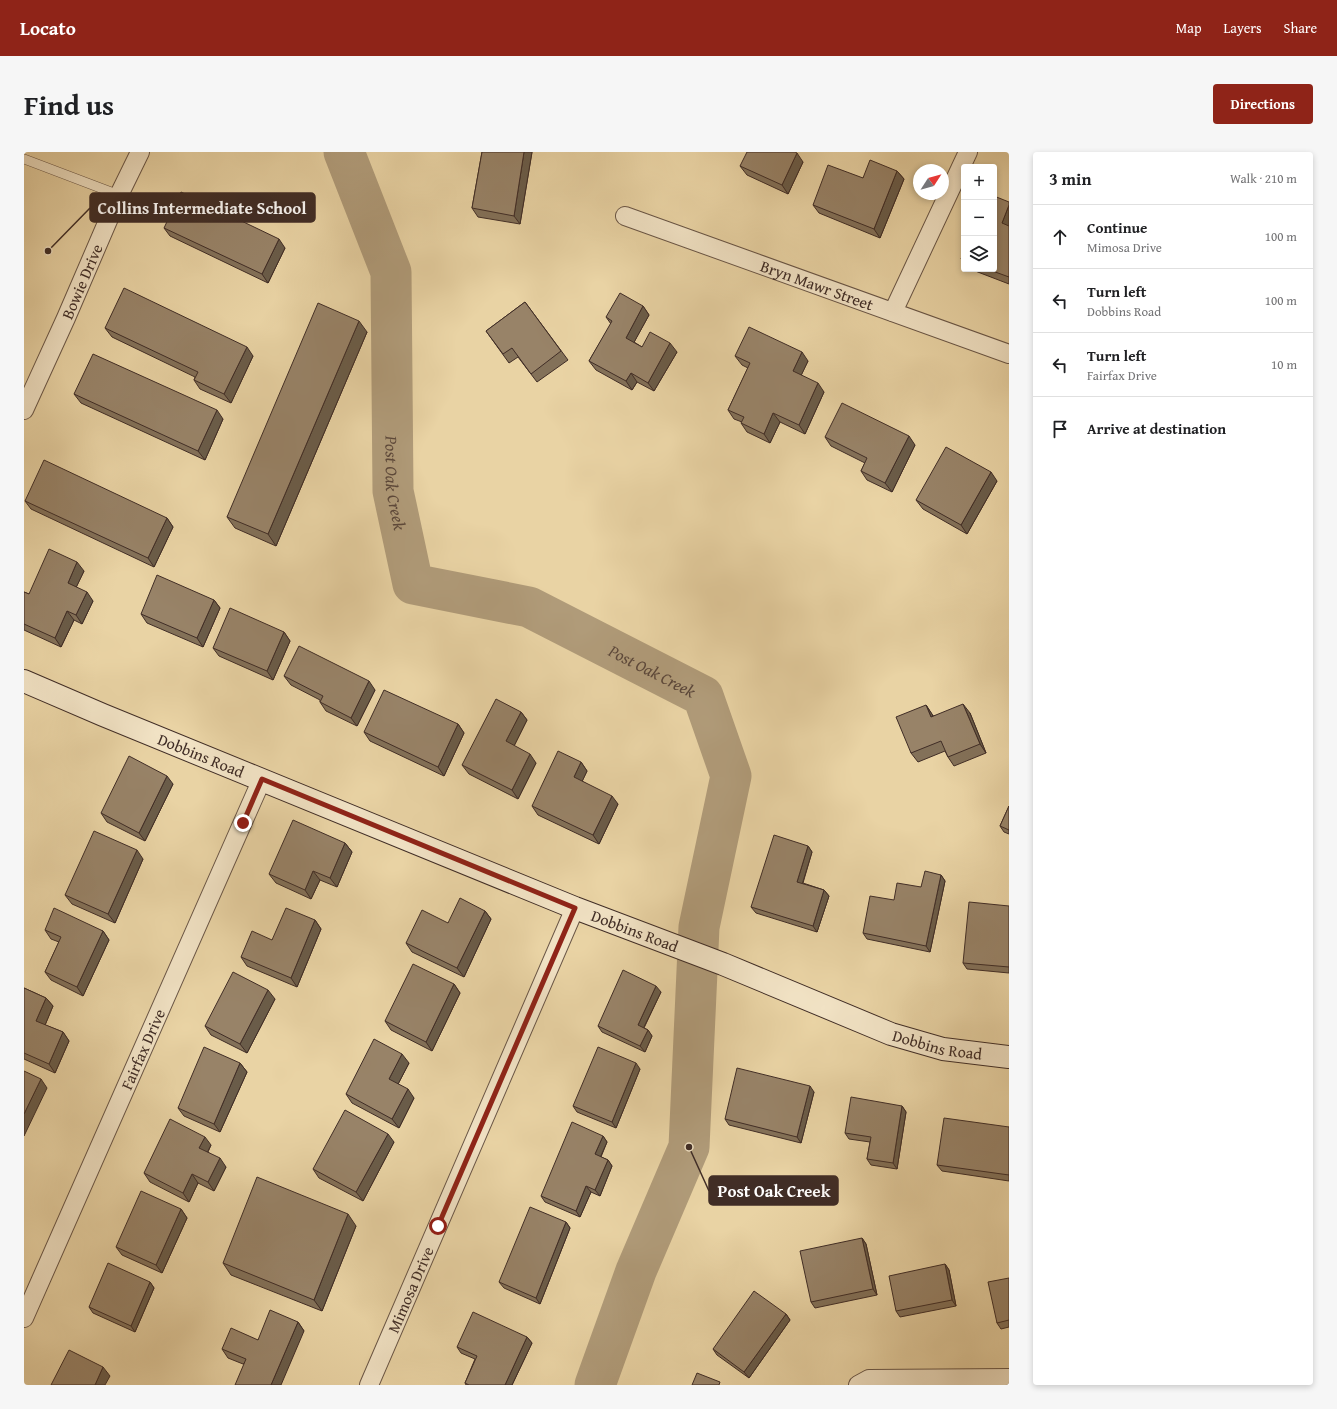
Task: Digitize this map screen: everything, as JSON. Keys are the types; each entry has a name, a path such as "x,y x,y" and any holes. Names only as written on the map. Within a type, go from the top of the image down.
{"street":[{"name":"Bowie Drive","path":"24,410 66,318 119,195 140,152"},
{"path":"893,312 968,152"},
{"name":"Bryn Mawr Street","path":"625,216 1009,354"},
{"name":"Dobbins Road","path":"24,681 102,715 575,908 723,964 891,1034 943,1049 1009,1058"},
{"name":"Fairfax Drive","path":"24,1318 262,779"},
{"name":"Mimosa Drive","path":"369,1385 575,908"},
{"path":"858,1385 868,1379 1009,1378"}],"lane":[{"path":"24,159 119,195"}],"building":[{"path":"482,152 524,152 514,216 472,208"},
{"path":"747,152 797,153 782,185 740,166"},
{"path":"870,160 897,171 874,229 813,205 828,165 863,178"},
{"path":"181,192 279,239 262,274 164,228"},
{"path":"997,197 1009,202 1002,223 1009,226 1009,277 995,272 997,272"},
{"path":"124,288 247,347 224,394 194,380 198,372 105,328"},
{"path":"620,293 643,306 626,338 642,347 650,332 670,343 648,383 631,373 626,381 589,361 612,321 606,317"},
{"path":"525,302 561,351 531,374 512,348 503,354 486,331"},
{"path":"318,303 359,321 268,534 227,517"},
{"path":"749,327 802,352 793,371 818,383 799,425 773,413 764,434 741,423 744,417 728,410 750,363 735,356"},
{"path":"93,354 217,410 198,451 74,394"},
{"path":"842,403 909,436 885,483 861,471 867,458 825,437"},
{"path":"946,447 991,472 961,525 916,500"},
{"path":"44,460 167,518 148,558 25,501"},
{"path":"49,549 77,562 68,583 87,592 76,615 67,611 55,638 24,624 24,592 29,594"},
{"path":"157,575 214,600 197,638 141,614"},
{"path":"230,608 284,632 267,671 213,648"},
{"path":"299,646 369,681 351,718 320,702 323,696 284,676"},
{"path":"384,690 458,724 438,767 364,732"},
{"path":"496,699 521,712 506,741 530,754 512,790 462,765"},
{"path":"963,704 980,744 948,757 941,741 911,753 896,717 926,705 931,717"},
{"path":"558,751 581,762 574,777 612,796 593,835 532,806"},
{"path":"129,756 167,776 139,833 101,813"},
{"path":"1009,806 1009,830 1000,826"},
{"path":"293,820 345,843 330,878 313,871 305,890 269,874"},
{"path":"94,831 137,850 108,914 65,895"},
{"path":"774,835 808,846 797,882 824,890 813,926 751,907"},
{"path":"925,871 941,875 926,946 863,933 870,896 894,900 897,883 921,887"},
{"path":"460,898 485,911 457,968 406,943 422,910 448,923"},
{"path":"969,902 1009,906 1009,967 963,963"},
{"path":"54,908 103,931 77,987 45,972 61,937 45,930"},
{"path":"286,908 315,920 291,978 241,957 252,931 272,940"},
{"path":"413,964 454,984 426,1042 385,1021"},
{"path":"623,970 656,986 638,1025 648,1030 640,1046 598,1026"},
{"path":"233,972 268,990 240,1044 205,1026"},
{"path":"24,988 46,998 36,1021 63,1032 49,1064 24,1053"},
{"path":"374,1039 402,1054 389,1079 408,1089 392,1119 346,1094"},
{"path":"204,1047 240,1063 214,1124 178,1108"},
{"path":"598,1047 636,1063 612,1122 573,1106"},
{"path":"737,1068 810,1086 797,1137 725,1119"},
{"path":"24,1071 41,1079 24,1114"},
{"path":"851,1097 902,1106 893,1163 867,1159 871,1137 845,1133"},
{"path":"345,1110 388,1134 356,1192 313,1169"},
{"path":"944,1118 1009,1127 1009,1175 937,1165"},
{"path":"170,1119 205,1137 199,1148 220,1158 208,1182 192,1174 183,1193 144,1173"},
{"path":"572,1122 603,1136 595,1154 608,1160 595,1190 586,1186 576,1211 541,1196"},
{"path":"257,1177 348,1214 314,1300 223,1263"},
{"path":"141,1191 181,1209 156,1265 116,1247"},
{"path":"530,1207 566,1222 536,1298 499,1282"},
{"path":"862,1238 873,1289 811,1302 800,1251"},
{"path":"108,1263 150,1282 131,1326 89,1307"},
{"path":"945,1264 952,1300 896,1311 889,1276"},
{"path":"1009,1278 1009,1320 997,1323 988,1282"},
{"path":"754,1291 786,1314 744,1372 713,1349"},
{"path":"270,1310 298,1322 271,1385 235,1385 246,1359 222,1349 231,1328 258,1340"},
{"path":"473,1312 527,1337 505,1385 469,1385 465,1383 477,1356 457,1347"},
{"path":"69,1350 103,1367 95,1385 51,1385"},
{"path":"697,1373 720,1382 719,1385 692,1385"}],"waterway":[{"name":"Post Oak Creek","path":"344,152 391,272 393,491 413,584 529,607 703,696 731,776 699,927 689,1147 636,1271 595,1385"}],"place":[{"name":"Collins Intermediate School","path":"48,251"},
{"name":"Post Oak Creek","path":"689,1147"}],"route":[{"path":"243,823 262,779 575,908 438,1226"}]}
